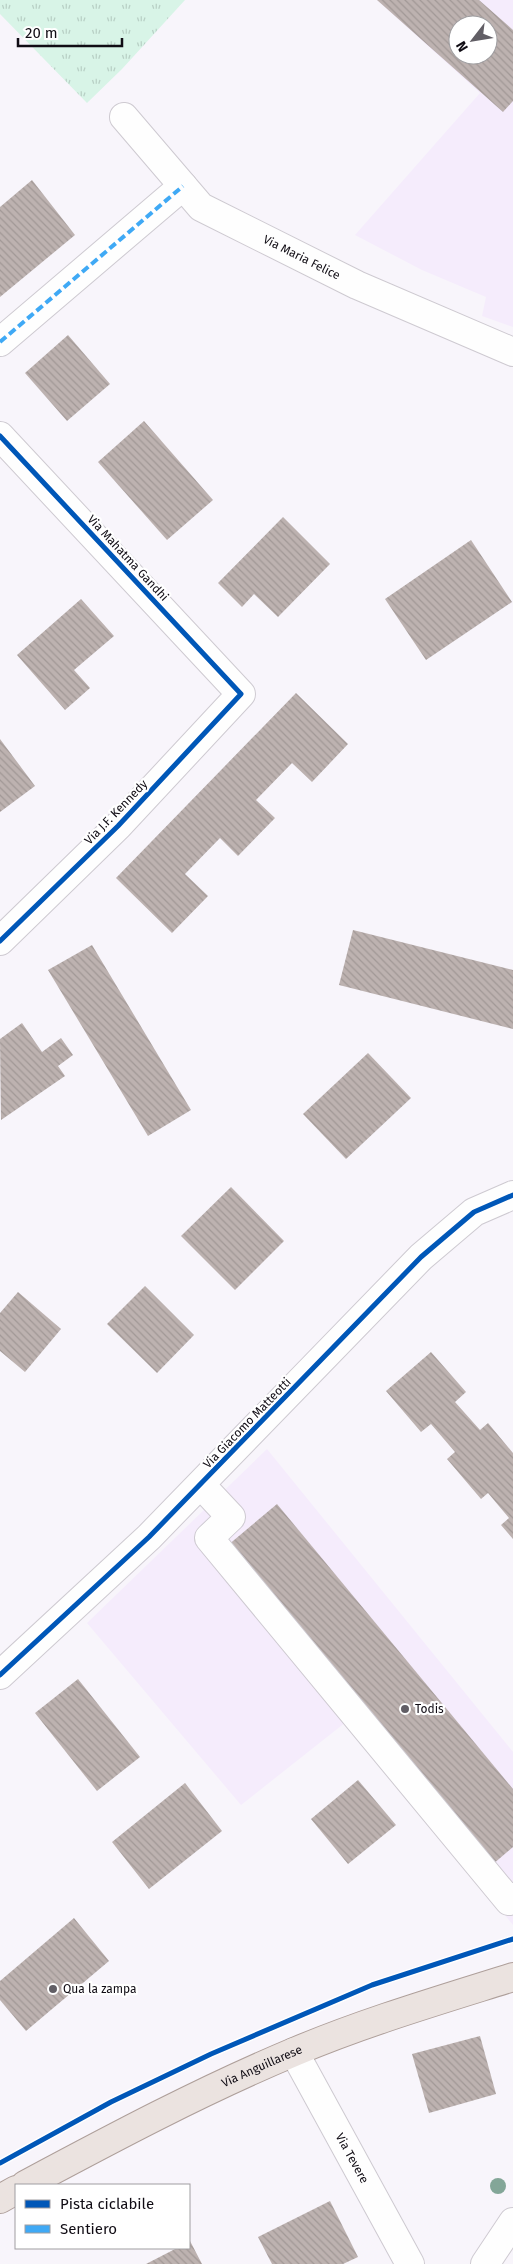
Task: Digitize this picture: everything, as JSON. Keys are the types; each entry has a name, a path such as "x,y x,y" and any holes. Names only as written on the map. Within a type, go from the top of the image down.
{"main road":[{"name":"Via Anguillarese","path":"26,2184 148,2120 294,2052 418,2007 513,1977"},
{"path":"0,2199 15,2191"}],"street":[{"name":"Via Maria Felice","path":"124,117 201,206 209,211 357,285 513,352"},
{"path":"0,342 183,186"},
{"name":"Via Mahatma Gandhi","path":"0,436 241,694"},
{"name":"Via J.F. Kennedy","path":"0,941 118,826 241,694"},
{"name":"Via Giacomo Matteotti","path":"0,1675 142,1544 421,1257 474,1212 513,1195"},
{"path":"201,1485 231,1517 209,1538 509,1901 513,1897"},
{"name":"Via Tevere","path":"294,2052 410,2264"},
{"path":"486,2264 513,2222"}],"shaded area":[{"path":"377,0 513,0 513,327 482,316 486,297 422,270 355,235 480,93 449,65 498,65 498,15 448,15 448,64"},
{"path":"267,1449 513,1752 513,1925 346,1722 241,1805 87,1623"}],"green space":[{"path":"0,0 185,0 122,69 87,103 0,14"}],"building":[{"path":"377,0 479,0 496,15 448,15 448,63"},
{"path":"498,17 513,30 513,101 503,112 450,65 498,65"},
{"path":"32,180 75,235 0,297 0,207"},
{"path":"68,335 110,384 67,421 25,373"},
{"path":"144,421 213,500 167,540 98,462"},
{"path":"283,517 330,564 278,617 254,594 242,607 218,583"},
{"path":"471,540 512,602 426,660 385,599"},
{"path":"81,599 114,636 74,670 90,688 65,710 17,655"},
{"path":"296,693 348,744 312,782 292,763 256,800 275,818 238,856 220,838 185,874 208,896 172,933 116,878"},
{"path":"0,739 35,786 0,812"},
{"path":"353,930 513,970 513,1029 339,985"},
{"path":"92,945 191,1110 148,1136 48,970"},
{"path":"22,1023 42,1052 61,1038 73,1055 58,1066 65,1076 1,1120 0,1039"},
{"path":"368,1053 411,1098 346,1159 303,1114"},
{"path":"231,1187 284,1241 235,1290 181,1236"},
{"path":"145,1286 194,1335 157,1373 107,1324"},
{"path":"18,1292 61,1329 25,1372 0,1351 0,1313"},
{"path":"431,1352 466,1392 455,1402 480,1430 488,1423 513,1453 513,1539 501,1525 509,1518 488,1493 481,1499 447,1459 455,1452 431,1424 421,1432 386,1391"},
{"name":"Todis","path":"277,1504 513,1789 513,1847 492,1865 227,1546"},
{"path":"78,1679 140,1757 97,1791 35,1713"},
{"path":"358,1780 396,1825 348,1864 311,1819"},
{"path":"185,1783 222,1831 149,1889 112,1842"},
{"path":"74,1918 109,1961 26,2031 0,2000 0,1981"},
{"path":"480,2036 496,2094 429,2113 412,2054"},
{"path":"330,2201 358,2257 343,2264 272,2264 258,2237"},
{"path":"190,2241 202,2264 146,2264 175,2249 190,2249"}],"marked path":[{"path":"0,342 183,186"}],"cycle path":[{"path":"0,436 241,694 118,826 0,941"},
{"path":"0,1675 149,1537 421,1257 474,1212 513,1195"},
{"path":"0,2163 111,2102 211,2054 372,1985 513,1939"}],"place":[{"name":"Todis","path":"405,1709"},
{"name":"Qua la zampa","path":"53,1989"}]}
